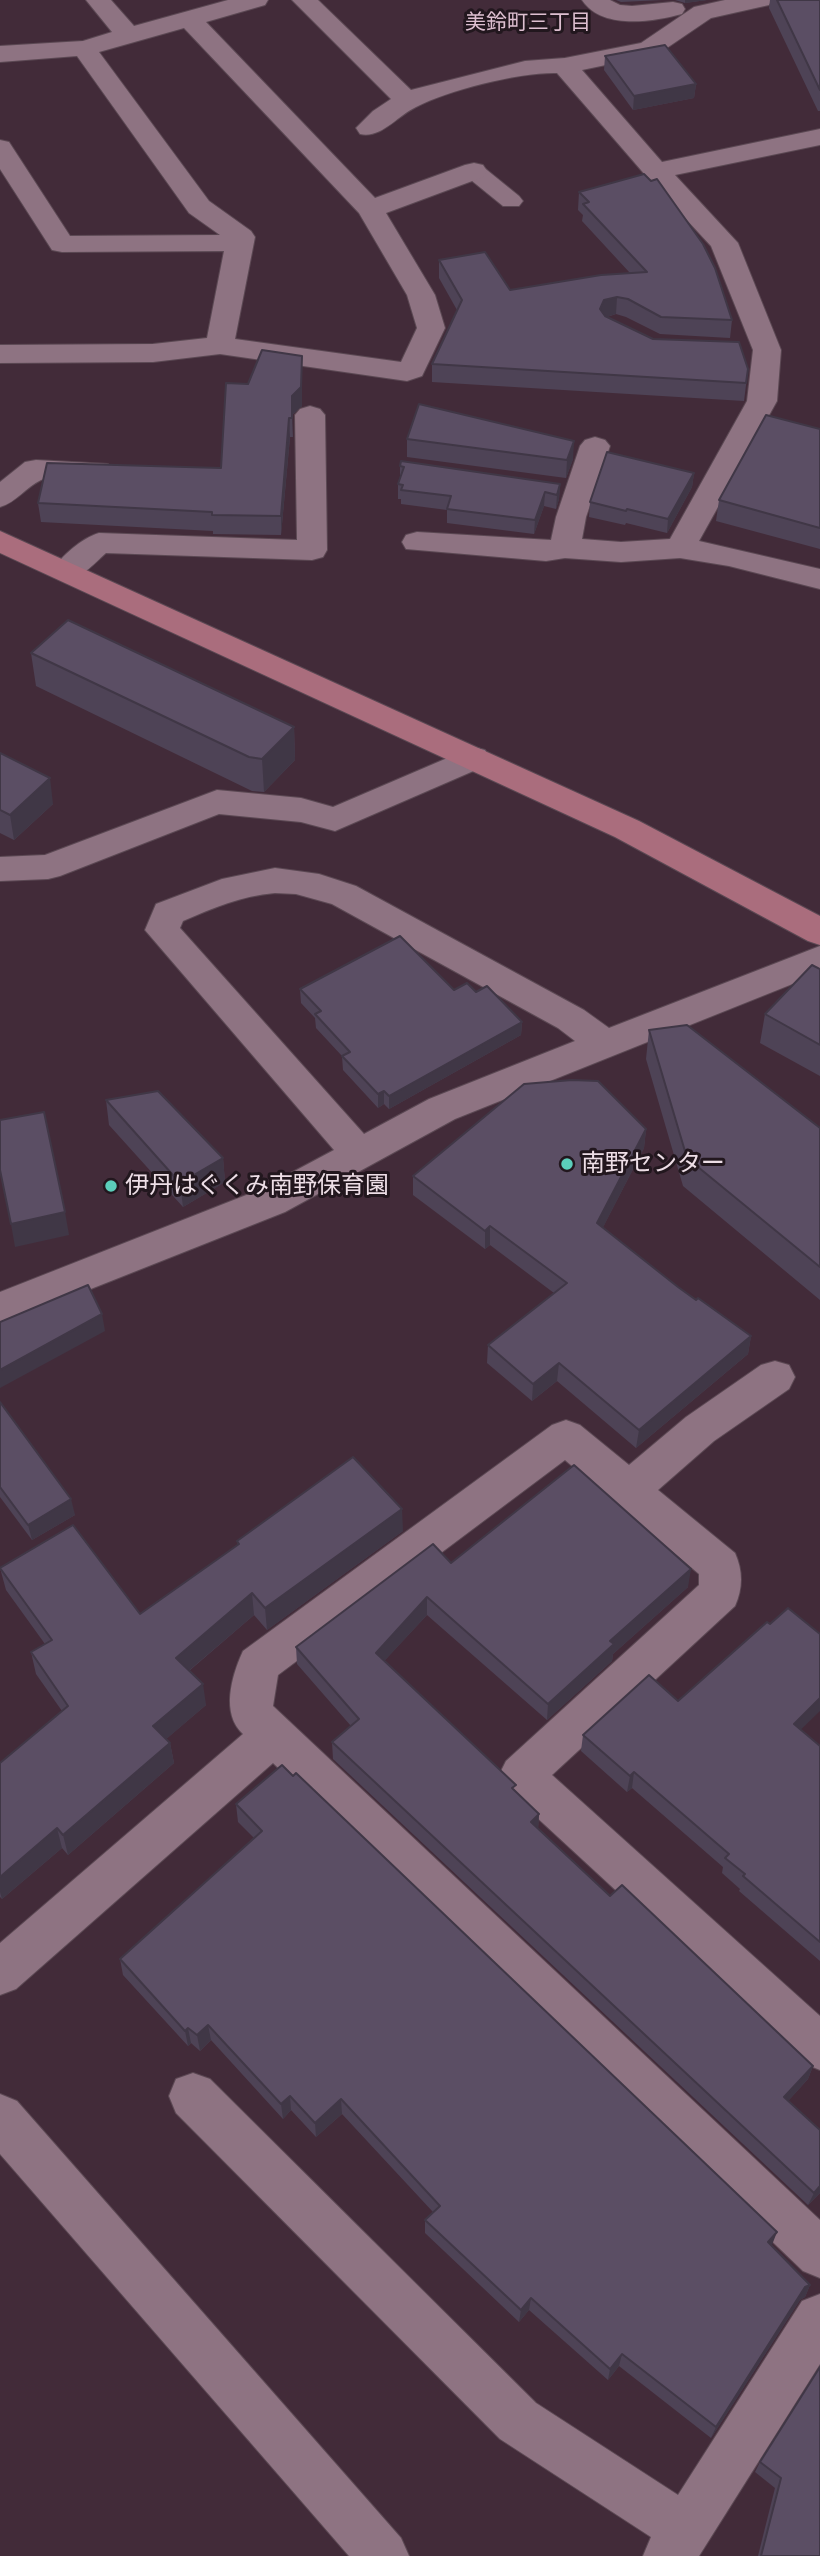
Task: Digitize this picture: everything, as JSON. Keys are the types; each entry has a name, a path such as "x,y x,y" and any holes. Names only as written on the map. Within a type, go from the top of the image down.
{"street":[{"path":"98,0 128,35"},
{"path":"0,54 84,48 256,0"},
{"path":"304,0 408,101"},
{"path":"594,0 607,9 622,13 760,0"},
{"path":"369,128 379,117 408,101 454,84 549,63 565,66 649,49 678,8"},
{"path":"0,354 153,353 220,345 380,368 412,370 431,328 421,295 370,209 190,19"},
{"path":"84,48 199,207 241,237 220,345"},
{"path":"565,66 656,171 724,243 754,349 762,401 680,548"},
{"path":"656,171 820,137"},
{"path":"2,155 62,244 239,243"},
{"path":"370,209 474,171"},
{"path":"66,571 99,544 312,550 310,415"},
{"path":"565,548 571,517 568,489 595,446"},
{"path":"0,497 36,469 127,472"},
{"path":"0,541 627,829 820,932"},
{"path":"417,542 546,551 565,548 621,552 680,548 729,556 820,579"},
{"path":"0,869 48,867 217,802 302,810 335,819 473,758"},
{"path":"359,1153 162,930 168,913 226,888 256,882 302,882 330,890 571,1019 604,1044"},
{"path":"0,1309 272,1201 442,1109 820,959"},
{"path":"630,1489 700,1429 775,1377"},
{"path":"820,2047 521,1775 720,1594 720,1566 566,1437 258,1665 250,1713 820,2254"},
{"path":"0,1973 274,1735"},
{"path":"193,2096 517,2421 678,2543 820,2319"},
{"path":"0,2118 383,2556"}],"lane":[{"path":"474,171 511,201"}],"building":[{"path":"777,0 820,0 820,90"},
{"path":"665,45 696,84 634,96 605,56"},
{"path":"644,174 651,181 657,179 703,244 715,268 732,320 661,317 628,299 617,297 604,300 600,309 605,316 653,339 739,342 748,369 746,383 432,364 462,300 439,260 485,252 510,290 601,275 647,272 583,204 589,202 579,192"},
{"path":"262,350 302,356 301,387 292,396 292,418 289,418 281,516 212,515 212,512 38,503 47,463 221,468 226,383 248,384"},
{"path":"419,404 574,441 567,460 407,439"},
{"path":"766,415 820,429 820,528 719,500"},
{"path":"607,452 694,473 668,519 590,502"},
{"path":"401,461 560,484 557,495 545,492 535,520 447,509 451,496 401,490 403,485 398,484 404,467 400,466"},
{"path":"68,620 294,727 262,759 249,757 31,653"},
{"path":"0,753 50,778 10,815 0,810"},
{"path":"400,936 454,990 467,983 476,992 487,986 522,1022 389,1096 384,1091 378,1094 342,1056 350,1052 315,1014 321,1011 300,989"},
{"path":"812,965 820,969 820,1045 765,1014"},
{"path":"687,1025 820,1128 820,1267 687,1158 649,1030"},
{"path":"598,1081 646,1129 597,1223 678,1287 751,1336 639,1430 559,1363 533,1384 488,1345 567,1283 490,1226 485,1231 413,1176 524,1084"},
{"path":"158,1091 223,1158 180,1183 106,1100"},
{"path":"44,1112 65,1212 11,1224 0,1170 0,1120"},
{"path":"88,1285 102,1314 0,1370 0,1322"},
{"path":"0,1402 71,1499 28,1525 0,1487"},
{"path":"353,1457 402,1509 265,1608 252,1593 176,1658 203,1684 153,1726 170,1743 63,1835 57,1828 0,1877 0,1763 68,1706 31,1652 52,1640 0,1568 73,1525 140,1614 239,1544 237,1541"},
{"path":"574,1465 691,1569 610,1641 614,1644 548,1704 427,1597 376,1653 516,1785 512,1788 539,1814 531,1822 610,1896 622,1885 813,2066 784,2097 820,2130 820,2186 814,2193 332,1742 359,1719 296,1647 433,1544 451,1563"},
{"path":"788,1608 820,1634 820,1698 794,1724 820,1746 820,1942 743,1876 745,1874 725,1858 729,1854 634,1772 630,1776 583,1735 649,1675 678,1701 767,1622 770,1624"},
{"path":"282,1765 293,1776 296,1773 777,2232 768,2242 810,2285 805,2287 716,2427 622,2354 610,2369 531,2298 521,2310 425,2220 440,2206 341,2099 315,2123 290,2096 281,2104 208,2025 197,2035 188,2028 185,2031 120,1959 262,1831 236,1804"},
{"path":"820,2367 820,2556 761,2556 781,2478 760,2462"}],"place":[{"name":"南野センター","path":"567,1164"},
{"name":"伊丹はぐくみ南野保育園","path":"111,1186"}],"district":[{"name":"美鈴町三丁目","path":"528,23"}]}
